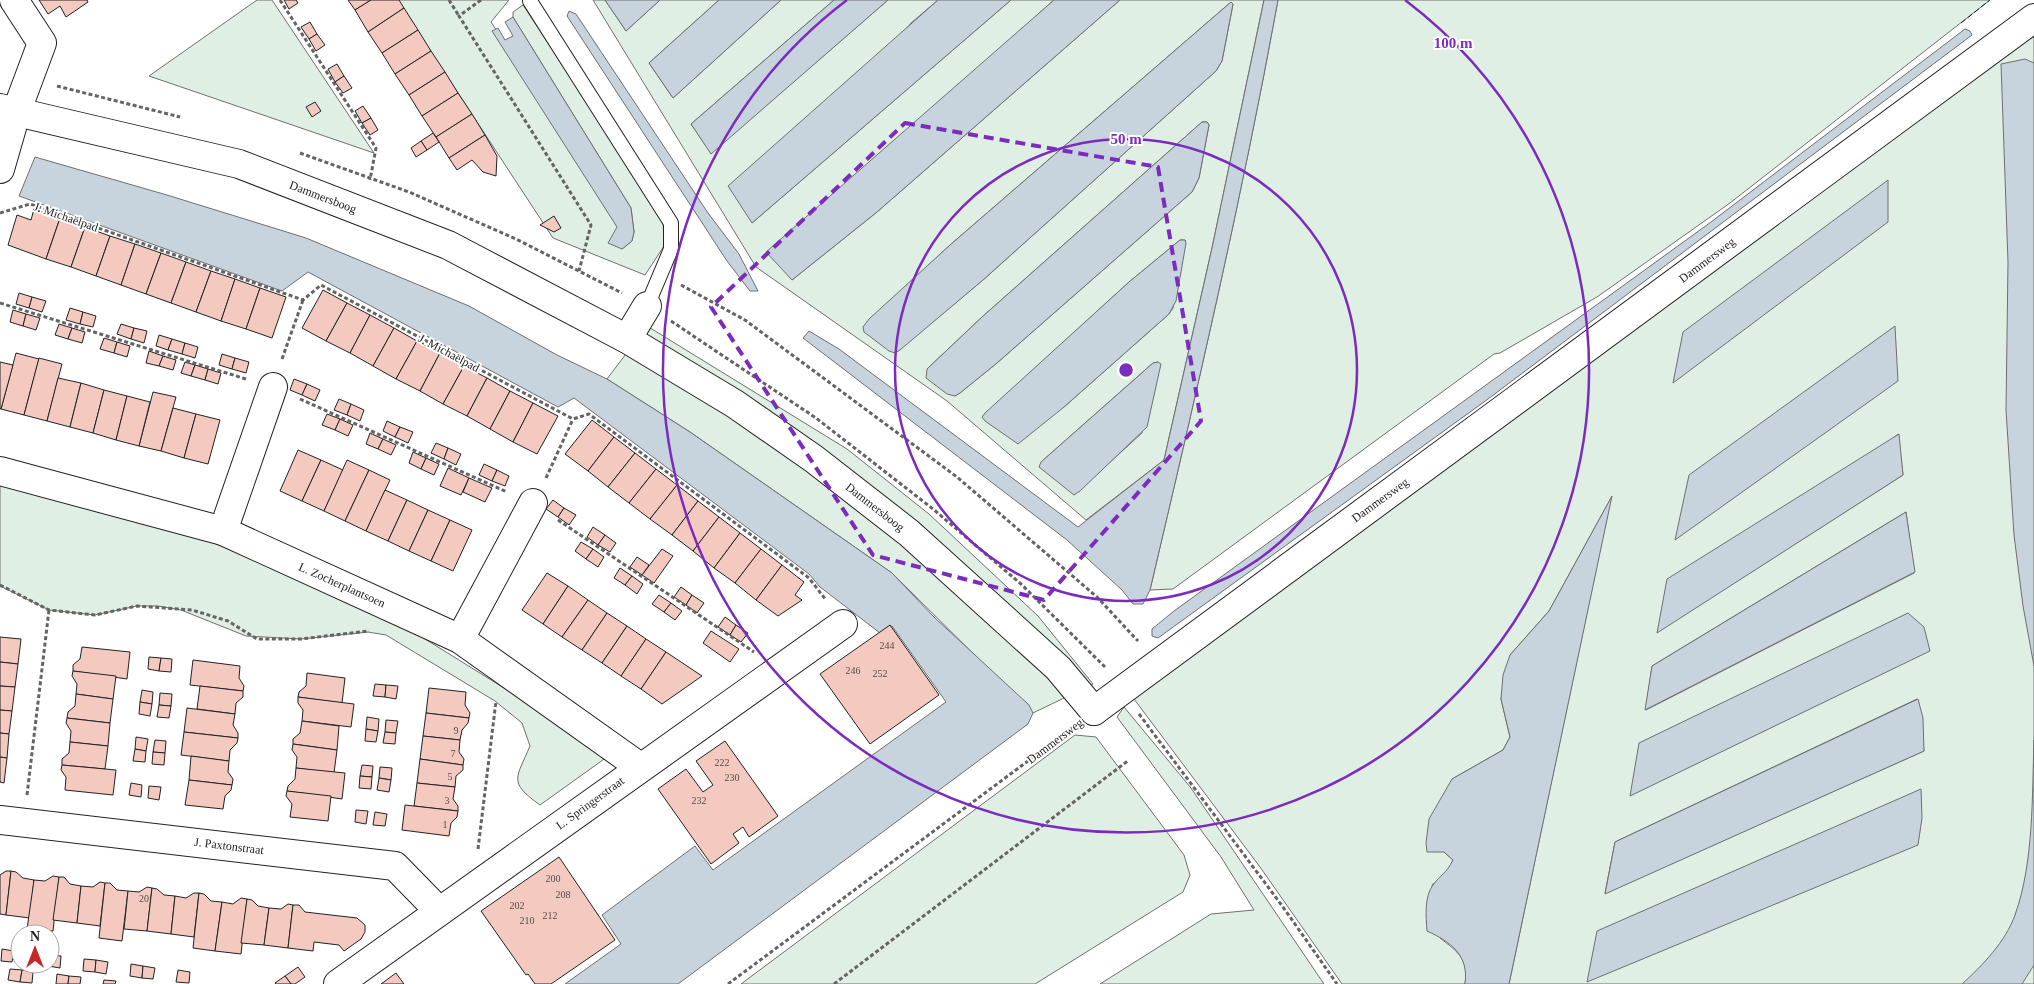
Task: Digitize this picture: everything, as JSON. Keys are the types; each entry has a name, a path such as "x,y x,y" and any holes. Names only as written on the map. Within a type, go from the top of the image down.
{"street":[{"path":"0,169 8,109 42,43 14,0"},
{"name":"Dammersweg","path":"1094,712 2034,18"},
{"name":"Dammersboog","path":"8,109 239,164 448,245 627,338 751,415 814,459 909,533 1058,668 1094,712"},
{"path":"627,338 647,306"},
{"path":"223,531 273,387"},
{"name":"L. Zocherplantsoen","path":"0,471 223,531 460,639 640,767"},
{"path":"460,639 533,503"},
{"name":"L. Springerstraat","path":"338,984 843,624"},
{"name":"J. Paxtonstraat","path":"12,821 396,866 439,911"}],"lane":[{"path":"530,1 671,223 671,249 647,306"}],"path":[{"path":"280,0 376,148 371,178 356,210"},
{"path":"449,0 591,225 579,271"},
{"path":"459,16 481,0"},
{"name":"J. Michaëlpad","path":"0,213 30,204 302,300 320,285 573,419 589,414 801,572 808,578 843,624"},
{"path":"660,274 745,320 958,477 1097,597 1159,665"},
{"path":"273,387 302,300"},
{"path":"0,303 273,387 533,503 779,669"},
{"path":"533,503 573,419"},
{"path":"0,585 49,610 95,615 137,606 192,610 228,621 257,639 301,639 374,630"},
{"path":"12,821 49,610"},
{"path":"1122,691 1283,907 1337,984"},
{"path":"473,887 497,697"},
{"name":"Dammersweg","path":"728,984 1094,712"},
{"path":"834,984 1129,760"}],"highlighted area":[{"path":"905,123 1158,167 1201,421 1044,600 873,555 711,307"}],"green space":[{"path":"257,0 272,0 374,153 149,76"},
{"path":"397,0 509,0 491,22 611,203 618,219 622,249 632,241 634,232 631,208 513,17 513,12 523,5 663,219 664,246 645,275 553,238"},
{"path":"593,0 605,0 626,31 660,0 719,0 649,63 673,98 781,0 834,0 691,124 711,153 888,0 938,0 911,23 752,223 1011,0 1054,0 1037,15 792,280 877,212 1120,0 1264,0 1212,248 1164,460 1086,520 947,401 756,267","holes":["1231,2 1233,4 1222,61 1216,71 983,280 895,353 863,327 950,245","1202,122 1207,122 1209,125 1199,178 1192,192 997,363 955,396 927,369 982,317","1180,240 1185,240 1173,308 1169,314 1064,407 982,417 1129,282","1158,362 1142,433 1074,495 1041,462 1153,363"]},
{"path":"1278,0 1990,0 1730,203 1597,297 1500,353 1494,354 1173,589 1150,590 1234,222"},
{"path":"2034,37 2034,984 1509,984 1611,498 1549,611 1510,655 1501,699 1510,737 1503,750 1452,779 1444,852 1453,860 1447,873 1432,885 1440,938 1457,952 1464,962 1465,984 1342,984 1260,867 1134,699 1135,694 2016,45","holes":["1898,434 1903,475 1657,632","1906,512 1914,573 1646,710 1652,666","1917,699 1924,751 1605,893 1615,842"]},
{"path":"647,326 847,449 929,514 1038,616 1093,684 1033,713 892,573 690,432 607,379"},
{"path":"0,484 176,529 351,593 599,747 607,757 540,805 523,791 519,785 519,773 530,746 522,723 495,701 386,635 368,632 301,639 246,636 181,610 158,606 137,606 95,615 49,610 0,586"},
{"path":"1124,707 1191,788 1324,984 1100,984 1211,914 1254,910 1221,857 1117,717"},
{"path":"1075,735 1096,737 1184,855 1190,875 1183,892 1035,984 741,984"}],"shaded area":[{"path":"605,0 660,0 626,31"},
{"path":"719,0 781,0 673,98 649,63"},
{"path":"834,0 888,0 711,154 691,124"},
{"path":"938,0 1011,0 752,223 728,186"},
{"path":"1054,0 1120,0 877,212 792,280 766,252"},
{"path":"1264,0 1278,0 1234,222 1150,590 1143,604 1133,604 1122,590 1067,540 803,338 809,331 839,349 1078,527 1164,460 1212,248"},
{"path":"1231,2 1233,4 1222,61 1216,71 983,280 900,350 895,353 889,351 864,332 863,327 869,319 950,245"},
{"path":"569,11 576,14 708,213 739,254 758,291 750,291 727,261 567,16"},
{"path":"513,17 631,208 634,232 632,241 622,249 608,243 617,227 492,31 498,28 505,40 513,36 505,22"},
{"path":"1965,29 1970,31 1972,35 1488,399 1158,638 1152,636 1152,629 1174,611 1711,222"},
{"path":"2025,59 2034,63 2034,666 2023,606 2014,535 2006,410 2008,262 2001,64"},
{"path":"1202,122 1207,122 1209,125 1199,178 1192,192 997,363 960,393 955,396 947,394 926,378 927,369 982,317"},
{"path":"35,157 306,238 469,306 557,355 607,379 690,432 892,573 934,617 1029,705 1033,713 1028,724 678,984 565,984 621,944 602,915 695,846 713,870 946,702 892,626 880,633 820,587 809,574 574,398 558,407 308,272 282,291 19,196"},
{"path":"1888,180 1888,222 1673,383 1683,332"},
{"path":"1180,240 1185,240 1186,243 1176,301 1169,314 1064,407 1018,444 985,421 982,417 985,413 1129,282"},
{"path":"1895,326 1898,381 1675,540 1689,475"},
{"path":"1158,362 1161,364 1147,427 1080,491 1074,495 1039,467 1041,462 1153,363"},
{"path":"1899,434 1903,475 1657,633 1667,579"},
{"path":"1612,496 1509,984 1465,984 1466,974 1461,957 1451,945 1427,931 1426,907 1428,895 1433,885 1453,860 1444,852 1427,852 1426,843 1429,819 1452,779 1503,750 1510,737 1501,699 1503,675 1510,655 1549,611"},
{"path":"1906,512 1915,572 1645,710 1652,666"},
{"path":"1908,613 1924,627 1930,651 1630,796 1639,743"},
{"path":"1918,699 1923,718 1924,751 1605,894 1615,842"},
{"path":"2034,740 2034,965 2022,984 1962,984 2000,944 2011,925 2021,895 2026,873 2031,828"},
{"path":"1921,789 1922,818 1918,845 1587,982 1597,931"}],"building":[{"path":"39,0 87,0 88,2 66,17 60,6 48,14"},
{"path":"284,0 296,0 298,3 289,9"},
{"path":"348,0 371,0 355,10"},
{"path":"371,0 399,0 404,8 368,32 355,10"},
{"path":"404,8 418,30 382,53 368,32"},
{"path":"310,22 317,34 309,39 301,27"},
{"path":"418,30 431,51 395,74 382,53"},
{"path":"317,34 325,45 316,51 309,39"},
{"path":"431,51 445,72 409,95 395,74"},
{"path":"337,64 344,76 335,82 328,69"},
{"path":"445,72 458,93 422,116 409,95"},
{"path":"344,76 352,88 343,93 335,82"},
{"path":"458,93 472,114 436,137 422,116"},
{"path":"315,102 321,111 312,117 306,107"},
{"path":"363,106 371,118 362,123 355,111"},
{"path":"472,114 485,135 449,158 436,137"},
{"path":"371,118 378,130 370,135 362,123"},
{"path":"433,133 439,142 427,150 421,141"},
{"path":"485,135 497,156 496,176 483,172 472,160 457,170 449,158"},
{"path":"421,141 427,150 416,157 411,148"},
{"path":"34,209 60,218 46,259 8,245 17,215 31,220"},
{"path":"554,216 561,228 554,232 540,225"},
{"path":"60,218 85,227 71,267 46,259"},
{"path":"85,227 110,236 96,276 71,267"},
{"path":"110,236 135,244 121,285 96,276"},
{"path":"135,244 161,253 146,294 121,285"},
{"path":"161,253 186,262 171,303 146,294"},
{"path":"186,262 211,271 196,312 171,303"},
{"path":"211,271 235,279 221,321 196,312"},
{"path":"235,279 260,288 246,329 221,321"},
{"path":"260,288 286,297 272,338 246,329"},
{"path":"323,290 347,303 326,341 302,328"},
{"path":"19,293 32,297 29,308 16,304"},
{"path":"32,297 46,301 42,312 29,308"},
{"path":"347,303 370,315 350,353 326,341"},
{"path":"70,308 83,312 80,324 66,320"},
{"path":"13,310 26,314 23,326 10,322"},
{"path":"83,312 96,316 93,327 80,324"},
{"path":"26,314 40,318 36,330 23,326"},
{"path":"370,315 394,328 373,366 350,353"},
{"path":"59,324 72,328 68,339 55,335"},
{"path":"121,324 134,328 131,339 117,334"},
{"path":"72,328 85,332 82,343 68,339"},
{"path":"134,328 147,331 144,343 131,339"},
{"path":"394,328 417,341 396,379 373,366"},
{"path":"159,335 172,339 168,350 156,346"},
{"path":"104,338 117,342 114,353 100,349"},
{"path":"172,339 185,343 182,354 168,350"},
{"path":"417,341 440,353 420,391 396,379"},
{"path":"117,342 130,346 127,357 114,353"},
{"path":"185,343 198,347 195,358 182,354"},
{"path":"149,351 163,356 159,366 146,363"},
{"path":"16,353 39,359 24,415 1,409"},
{"path":"440,353 464,366 443,404 420,391"},
{"path":"222,354 235,358 232,369 219,365"},
{"path":"163,356 176,360 173,370 159,366"},
{"path":"39,358 62,364 47,421 24,415"},
{"path":"235,358 249,362 246,373 232,369"},
{"path":"0,362 13,365 1,409 0,409"},
{"path":"185,362 195,365 191,376 181,373"},
{"path":"195,365 208,369 205,380 191,376"},
{"path":"464,366 487,378 467,416 443,404"},
{"path":"208,369 221,373 218,384 205,380"},
{"path":"58,378 81,383 70,427 47,421"},
{"path":"487,378 510,391 490,429 467,416"},
{"path":"294,379 307,384 302,395 290,390"},
{"path":"81,383 104,390 93,433 70,427"},
{"path":"307,384 320,390 315,401 302,395"},
{"path":"104,390 127,396 116,440 93,433"},
{"path":"510,391 533,403 513,442 490,429"},
{"path":"153,392 176,397 161,451 139,446"},
{"path":"127,396 150,402 139,446 116,440"},
{"path":"339,399 351,404 347,415 334,410"},
{"path":"533,403 558,416 537,454 513,442"},
{"path":"351,404 364,410 360,421 347,415"},
{"path":"173,408 196,414 184,458 161,451"},
{"path":"196,414 220,420 208,464 184,458"},
{"path":"327,414 340,419 335,430 322,425"},
{"path":"340,419 353,425 348,436 335,430"},
{"path":"592,420 614,437 588,471 565,454"},
{"path":"387,421 400,427 395,437 383,431"},
{"path":"400,427 413,432 408,443 395,437"},
{"path":"370,433 383,439 378,449 366,444"},
{"path":"614,437 635,453 608,487 588,471"},
{"path":"383,439 396,445 391,455 378,449"},
{"path":"436,443 448,448 444,459 431,453"},
{"path":"448,448 461,454 456,465 444,459"},
{"path":"298,450 321,460 302,501 280,491"},
{"path":"413,452 426,458 421,469 409,463"},
{"path":"635,453 656,469 629,503 608,487"},
{"path":"426,458 439,464 434,475 421,469"},
{"path":"321,460 343,470 324,511 302,501"},
{"path":"347,460 369,470 345,521 324,511"},
{"path":"484,464 497,470 492,481 479,475"},
{"path":"448,468 469,478 461,495 440,486"},
{"path":"656,469 677,485 650,519 629,503"},
{"path":"369,470 390,480 366,531 345,521"},
{"path":"497,470 509,476 505,486 492,481"},
{"path":"469,478 492,488 485,502 463,492"},
{"path":"677,485 698,501 672,535 650,519"},
{"path":"385,490 407,500 388,541 366,531"},
{"path":"407,500 428,510 409,551 388,541"},
{"path":"553,500 564,508 558,517 546,509"},
{"path":"698,501 719,517 693,551 672,535"},
{"path":"564,508 576,515 569,525 558,517"},
{"path":"428,510 450,520 431,561 409,551"},
{"path":"719,517 740,533 714,568 693,551"},
{"path":"450,520 472,530 453,571 431,561"},
{"path":"593,527 605,535 598,545 587,537"},
{"path":"740,533 761,549 735,583 714,568"},
{"path":"605,535 616,543 610,552 598,545"},
{"path":"581,542 593,549 586,559 575,551"},
{"path":"593,549 604,557 598,567 586,559"},
{"path":"662,549 673,556 654,583 642,575"},
{"path":"761,549 782,565 756,600 735,583"},
{"path":"637,557 649,565 642,575 630,567"},
{"path":"782,565 804,582 795,595 802,600 778,616 756,600"},
{"path":"620,568 632,576 625,585 614,578"},
{"path":"547,573 568,586 543,624 522,610"},
{"path":"632,576 643,584 637,594 625,585"},
{"path":"568,586 588,600 562,637 543,624"},
{"path":"681,587 692,595 686,605 674,597"},
{"path":"659,595 671,603 664,612 652,604"},
{"path":"692,595 704,603 697,613 686,605"},
{"path":"588,600 607,613 582,650 562,637"},
{"path":"671,603 682,611 675,620 664,612"},
{"path":"607,613 627,626 602,663 582,650"},
{"path":"725,617 736,625 730,635 718,627"},
{"path":"736,625 748,633 741,642 730,635"},
{"path":"890,625 939,695 870,744 820,674"},
{"path":"627,626 646,639 621,676 602,663"},
{"path":"711,631 739,649 730,662 703,643"},
{"path":"0,637 21,639 18,664 0,662"},
{"path":"646,639 666,652 641,689 621,676"},
{"path":"82,647 130,652 127,679 73,671 73,665 80,659"},
{"path":"666,652 702,676 662,704 641,689"},
{"path":"149,657 161,658 159,671 148,669"},
{"path":"161,658 172,659 171,672 159,671"},
{"path":"193,660 240,666 239,678 244,686 243,691 190,685"},
{"path":"0,662 18,664 15,687 0,686"},
{"path":"73,671 116,676 113,699 76,694 77,684 72,676"},
{"path":"307,673 345,678 342,703 298,697 299,692 306,686"},
{"path":"375,684 386,685 385,697 373,696"},
{"path":"386,685 398,686 396,699 385,697"},
{"path":"0,686 15,687 12,711 0,710"},
{"path":"200,686 243,691 243,697 236,703 235,714 197,709"},
{"path":"429,688 466,692 465,705 470,713 469,718 426,713"},
{"path":"142,690 153,692 152,704 140,702"},
{"path":"160,693 172,694 171,706 159,705"},
{"path":"76,694 113,699 110,723 67,718 68,712 75,706"},
{"path":"298,697 354,704 351,727 302,721 303,710 298,703"},
{"path":"140,702 152,704 150,716 139,714"},
{"path":"159,705 171,706 169,718 157,717"},
{"path":"187,708 235,714 233,725 238,733 238,738 184,732"},
{"path":"0,710 12,711 9,734 0,733"},
{"path":"426,713 469,718 468,723 462,730 460,740 423,736"},
{"path":"367,717 379,719 378,731 366,729"},
{"path":"67,718 110,723 108,746 70,742 71,731 66,723"},
{"path":"386,720 398,721 396,733 385,732"},
{"path":"302,721 339,726 337,750 293,744 293,739 300,733"},
{"path":"366,729 378,731 376,742 365,741"},
{"path":"184,732 238,738 237,743 230,750 229,761 181,755"},
{"path":"385,732 396,733 395,744 383,743"},
{"path":"0,733 9,734 7,758 0,757"},
{"path":"423,736 460,740 459,752 464,759 463,765 420,759"},
{"path":"136,737 148,739 146,751 135,749"},
{"path":"155,740 166,741 165,753 153,752"},
{"path":"725,741 778,816 749,837 743,827 733,834 739,843 711,864 658,789 686,769 703,792 713,785 696,761"},
{"path":"70,742 108,746 105,769 62,765 62,759 69,753"},
{"path":"293,744 337,750 334,773 296,768 297,757 292,750"},
{"path":"135,749 146,751 145,762 133,761"},
{"path":"153,752 165,753 164,765 152,764"},
{"path":"191,756 229,761 228,772 233,779 232,785 189,780"},
{"path":"0,757 7,758 4,783 0,782"},
{"path":"420,759 463,765 463,770 456,776 455,787 417,783"},
{"path":"62,765 116,770 113,795 65,790 66,777 61,770"},
{"path":"362,765 373,766 372,777 360,776"},
{"path":"380,767 392,768 391,780 379,778"},
{"path":"296,768 345,773 342,799 287,791 288,786 295,779"},
{"path":"360,776 372,777 371,789 359,788"},
{"path":"379,778 391,780 389,792 377,790"},
{"path":"189,780 232,785 231,790 225,796 223,809 185,805"},
{"path":"131,783 142,785 141,797 129,795"},
{"path":"417,783 455,787 453,799 458,806 458,811 414,806"},
{"path":"149,786 161,787 159,800 148,798"},
{"path":"287,791 331,796 328,821 290,817 292,804 286,796"},
{"path":"405,805 458,811 457,817 451,823 449,836 402,830"},
{"path":"356,810 368,811 366,824 355,822"},
{"path":"375,812 387,814 385,826 373,825"},
{"path":"559,857 615,940 551,984 535,984 528,974 526,975 481,911"},
{"path":"6,871 11,871 6,915 0,914 0,875"},
{"path":"11,871 16,872 23,878 34,880 30,918 6,915"},
{"path":"53,876 59,877 54,924 28,924 34,880 45,881"},
{"path":"59,877 64,877 70,884 81,886 77,923 53,920"},
{"path":"100,882 105,883 100,926 77,923 81,886 93,887"},
{"path":"105,883 110,883 117,890 128,891 122,941 99,938"},
{"path":"147,887 152,888 147,931 124,929 128,891 139,892"},
{"path":"152,888 157,889 164,895 175,896 171,934 147,931"},
{"path":"194,893 199,893 194,937 171,934 175,896 186,898"},
{"path":"199,893 204,894 211,901 222,902 215,951 193,948"},
{"path":"241,898 247,899 241,954 215,951 222,902 233,904"},
{"path":"247,899 252,900 258,906 269,908 264,945 241,943"},
{"path":"288,904 293,905 288,948 264,945 269,908 281,909"},
{"path":"293,905 299,905 305,912 357,918 365,925 365,932 361,939 344,951 339,945 314,942 313,951 288,948"},
{"path":"2,949 10,950 10,962 1,961"},
{"path":"84,959 96,960 95,972 83,971"},
{"path":"96,960 108,962 106,974 95,972"},
{"path":"131,964 143,966 142,978 130,976"},
{"path":"143,966 155,968 153,979 142,978"},
{"path":"298,967 305,977 295,984 291,984 285,976"},
{"path":"10,969 10,974 21,974 20,982 8,980"},
{"path":"178,970 190,972 189,983 176,982"},
{"path":"396,973 404,984 381,984"},
{"path":"21,974 33,974 32,983 20,982"},
{"path":"57,974 69,976 68,984 56,984"},
{"path":"69,976 81,977 80,984 68,984"},
{"path":"285,976 291,984 275,983"},
{"path":"104,980 116,981 115,984 103,984"}],"fence":[{"path":"1961,23 1990,0"}]}
